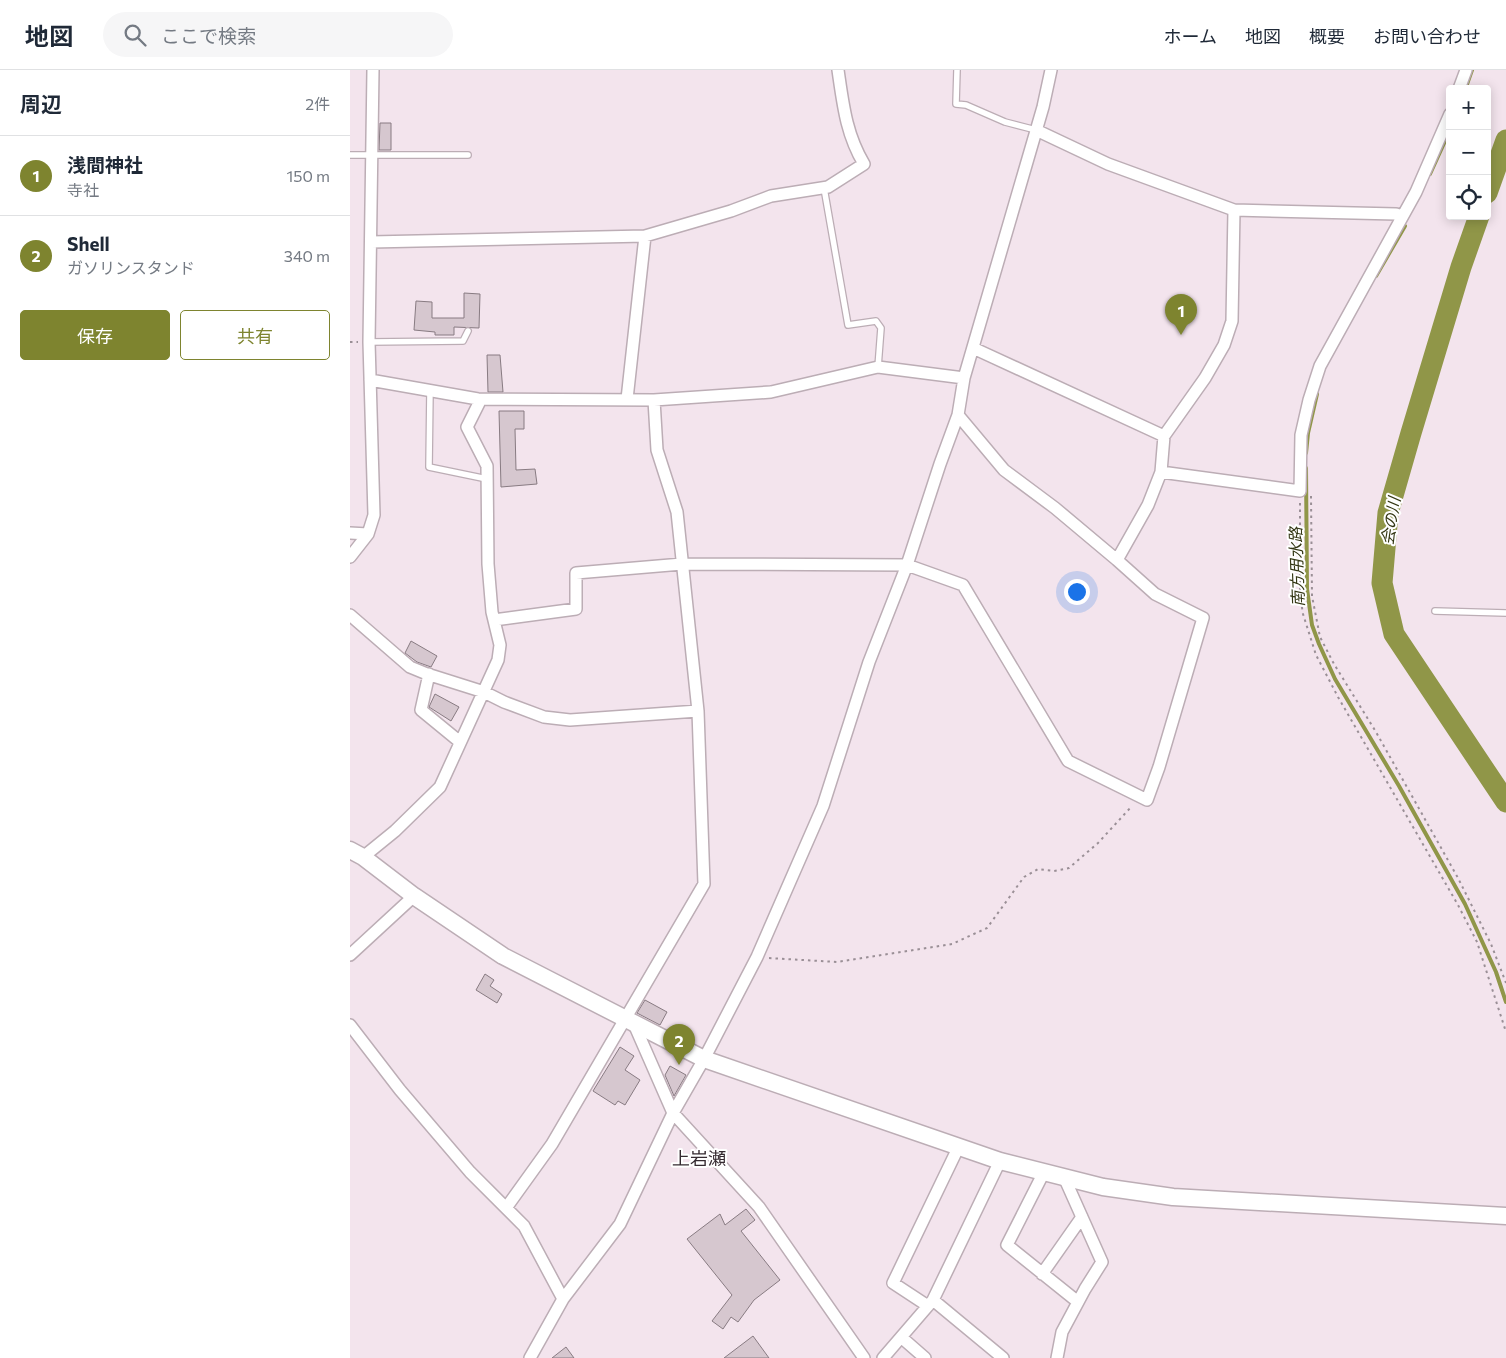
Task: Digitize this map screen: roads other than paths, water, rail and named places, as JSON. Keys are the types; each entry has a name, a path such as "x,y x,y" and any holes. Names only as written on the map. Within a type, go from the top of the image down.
{"street":[{"path":"350,557 368,534 374,515 369,342 372,70"},
{"path":"371,242 645,236 731,211 771,196 828,187 864,164 854,147 845,114 838,70"},
{"path":"530,1358 563,1299 620,1224 673,1114 757,957 823,806 869,662 907,565 958,415 964,378 1036,130 1051,70"},
{"path":"1460,85 1466,70"},
{"path":"1161,472 1300,491 1300,435 1320,366 1346,316 1373,272 1430,162 1446,124"},
{"path":"1036,130 1108,164 1234,210 1396,214 1402,216"},
{"path":"1118,560 1148,505 1161,472 1164,436 1205,378 1224,345 1232,321 1234,210"},
{"path":"627,400 645,236"},
{"path":"973,348 1164,436"},
{"path":"370,380 478,399 654,400 771,392 878,367 964,378"},
{"path":"478,399 467,427 487,466 488,564 494,620 500,645 498,660 440,787 395,832 356,853 414,896 503,956 704,1059 1000,1161 1104,1186 1173,1197 1506,1216"},
{"path":"506,1208 552,1144 630,1022 704,884 698,711 677,512 656,450 654,400"},
{"path":"494,620 576,609 576,573 682,564 907,565 963,585 1068,761 1147,800 1159,767 1203,618 1155,594 1118,560 1055,508 1004,470 958,415"},
{"path":"350,533 368,534"},
{"path":"350,615 410,666 484,692 504,702 544,717 570,720 698,711"},
{"path":"429,674 421,710 460,742"},
{"path":"350,955 414,896"},
{"path":"630,1022 673,1114 759,1207 864,1358"},
{"path":"350,1025 400,1090 470,1172 524,1226 563,1299"},
{"path":"959,1146 893,1283 930,1303 1003,1358"},
{"path":"883,1358 930,1303 1000,1161"},
{"path":"1044,1172 1006,1245 1078,1302"},
{"path":"1057,1358 1062,1332 1102,1262 1064,1176"},
{"path":"1042,1274 1082,1217"},
{"path":"901,1338 925,1358"}],"lane":[{"path":"957,70 956,104 966,105 1005,122 1036,130"},
{"path":"350,155 468,154"},
{"path":"824,188 848,325 876,321 881,328 878,367"},
{"path":"369,342 463,341 468,331"},
{"path":"430,390 429,467 487,479"},
{"path":"1435,611 1506,613"}],"waterway":[{"name":"南方用水路","path":"1467,85 1472,70"},
{"name":"南方用水路","path":"1430,174 1446,139"},
{"name":"会の川","path":"1491,182 1506,140"},
{"name":"会の川","path":"1478,220 1461,267 1388,513 1382,583 1394,634 1506,802"},
{"name":"南方用水路","path":"1376,276 1405,226"},
{"name":"南方用水路","path":"1306,453 1308,433 1317,394"},
{"name":"南方用水路","path":"1306,468 1307,589 1312,625 1319,644 1335,679 1399,786 1465,904 1496,972 1506,1002"}],"place":[{"name":"浅間神社","path":"1181,335"},
{"name":"Shell","path":"679,1065"}],"district":[{"name":"上岩瀬","path":"699,1158"}]}
